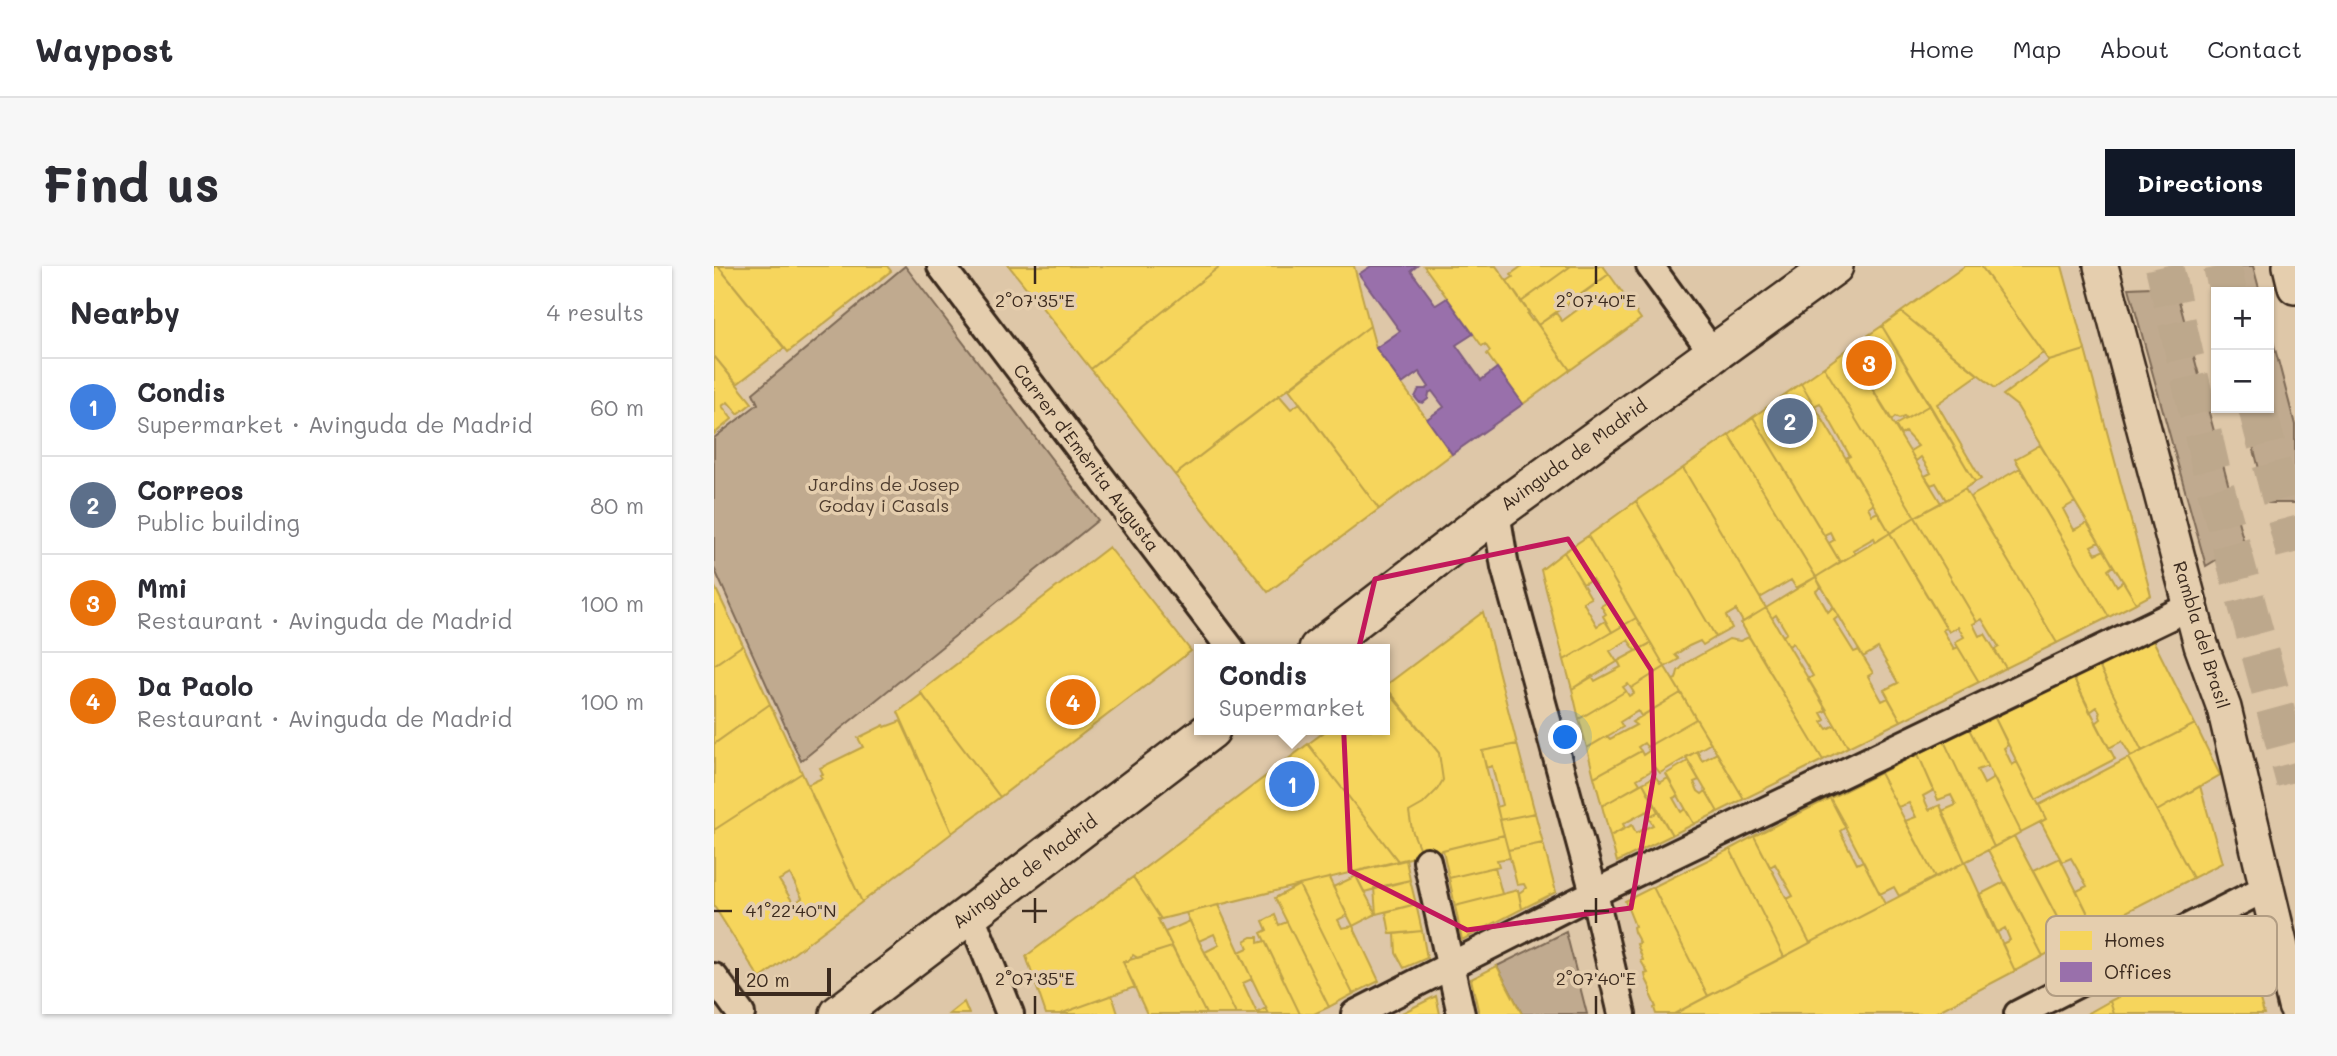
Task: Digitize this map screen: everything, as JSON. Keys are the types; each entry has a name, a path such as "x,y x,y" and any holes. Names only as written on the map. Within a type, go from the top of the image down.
{"main road":[{"name":"Avinguda de Madrid","path":"1324,644 1496,512 1834,266"},
{"name":"Avinguda de Madrid","path":"839,1014 1205,735"}],"street":[{"name":"Carrer d'Emèrita Augusta","path":"941,266 1227,644"},
{"path":"1650,266 1713,353"},
{"name":"Rambla del Brasil","path":"2101,266 2201,645 2224,708 2273,916"},
{"path":"2290,266 2295,287"},
{"path":"1496,512 1506,568 1594,893 1622,1014"},
{"path":"1356,1014 1594,893 2191,606"},
{"path":"1427,861 1461,1014"},
{"path":"2211,916 2266,888"},
{"path":"970,913 1010,1014"},
{"name":"Rambla del Brasil","path":"2277,933 2295,1006"},
{"path":"714,977 740,1014"},
{"path":"2018,1014 2053,996"}],"highlighted area":[{"path":"1568,539 1651,670 1654,774 1631,908 1467,930 1350,871 1343,715 1375,579"}],"green space":[{"name":"Jardins de Josep Goday i Casals","path":"905,266 1098,520 801,761 714,568 714,438 758,404 753,393"},
{"path":"2232,266 2253,266 2259,287 2232,287"},
{"path":"2175,286 2244,543 2206,566 2129,288"},
{"path":"2274,345 2295,425 2295,503 2268,503 2244,413 2274,413"},
{"path":"1566,932 1587,1014 1522,1014 1497,966"}],"building: Homes":[{"path":"714,266 718,266 784,348 737,384 714,356"},
{"path":"718,266 887,266 891,271 788,352"},
{"path":"1009,266 1220,266 1091,369"},
{"path":"1220,266 1354,266 1370,326 1175,475 1091,369"},
{"path":"1424,266 1496,266 1529,312 1527,314 1532,321 1534,319 1570,370 1523,404 1487,354 1490,351 1485,344 1482,346"},
{"path":"1522,266 1571,266 1521,302 1507,281 1513,277 1511,274"},
{"path":"1571,266 1603,266 1609,274 1538,325 1521,302"},
{"path":"1965,266 1981,266 2043,353 1995,388 1901,312"},
{"path":"1981,266 2062,266 2085,350 2049,361"},
{"path":"1609,274 1641,319 1570,370 1538,325 1556,313 1562,321 1577,310 1572,302"},
{"path":"1901,312 1978,375 1937,404 1981,479 1975,482 1882,326"},
{"path":"1370,326 1376,348 1452,454 1379,509 1289,389"},
{"path":"1882,326 1930,405 1906,419 1895,417 1892,420 1848,349"},
{"path":"1848,349 1941,503 1915,517 1824,367"},
{"path":"2085,350 2151,595 2136,603 2017,406 2003,395 2049,361"},
{"path":"714,356 752,403 738,414 728,402 722,406 732,419 714,434"},
{"path":"1824,367 1915,517 1890,533 1846,458 1850,456 1820,403 1814,406 1801,383"},
{"path":"1801,383 1873,504 1868,507 1872,515 1878,512 1890,533 1876,542 1874,538 1853,550 1855,554 1840,562 1829,543 1834,540 1830,532 1824,535 1753,417"},
{"path":"1279,395 1291,409 1300,403 1379,509 1268,592 1175,475"},
{"path":"1930,405 1975,482 1946,500 1936,483 1931,485 1925,476 1931,473 1921,457 1916,461 1910,451 1918,446 1905,432 1901,435 1895,425"},
{"path":"1753,417 1840,562 1816,577 1729,435"},
{"path":"1729,435 1816,577 1796,588 1791,580 1760,598 1683,468"},
{"path":"2040,445 2075,502 2063,509 2074,530 2087,523 2099,542 2091,546 2096,554 2104,550 2113,566 2108,570 2117,586 2123,581 2136,603 2109,617 2015,459"},
{"path":"1683,468 1766,608 1743,622 1736,610 1726,616 1732,628 1716,637 1636,501"},
{"path":"2020,468 2109,617 2057,643 1970,497"},
{"path":"1965,489 2057,643 2006,668 1994,650 1999,647 1982,619 1977,622 1915,517"},
{"path":"1636,501 1716,637 1703,645 1700,641 1689,646 1675,655 1679,659 1665,667 1588,536"},
{"path":"1915,517 1977,622 1973,624 1979,636 1985,634 2006,668 1979,682 1955,642 1964,637 1958,627 1949,632 1890,533"},
{"path":"1890,533 1946,628 1943,630 1954,649 1958,647 1979,682 1901,721 1884,690 1898,683 1878,648 1863,657 1816,577"},
{"path":"1588,536 1636,618 1612,632 1603,616 1606,614 1601,606 1606,603 1592,579 1583,584 1564,552"},
{"path":"1109,547 1191,651 1000,797 920,692"},
{"path":"1564,552 1591,598 1583,602 1597,626 1605,621 1612,632 1564,660 1541,570"},
{"path":"1816,577 1821,587 1816,591 1828,612 1833,607 1839,616 1834,620 1854,652 1859,650 1873,673 1868,676 1882,701 1888,698 1901,721 1848,747 1808,679 1813,676 1793,643 1789,646 1783,636 1787,633 1776,615 1772,618 1766,608"},
{"path":"714,585 743,645 714,665"},
{"path":"1766,608 1827,710 1821,713 1825,720 1822,722 1827,729 1835,725 1848,747 1823,760 1741,623"},
{"path":"1483,612 1517,744 1482,751 1504,835 1422,855 1412,830 1409,812 1423,804 1443,780 1439,753 1390,692 1390,682"},
{"path":"1636,618 1651,643 1636,651 1628,640 1610,651 1617,662 1572,689 1564,660"},
{"path":"1749,637 1823,760 1744,799 1673,680 1686,663 1729,639 1740,641"},
{"path":"2152,638 2195,724 2142,751 2098,664"},
{"path":"1651,643 1665,667 1631,688 1628,684 1623,687 1626,691 1579,719 1572,689 1592,676 1595,681 1621,667 1618,661"},
{"path":"743,645 770,704 714,744 714,665"},
{"path":"2098,664 2142,751 2131,756 2122,741 2109,748 2096,723 2101,719 2100,712 2097,707 2090,712 2073,677"},
{"path":"1665,667 1681,693 1641,716 1638,711 1620,722 1623,727 1587,748 1579,719 1626,691 1629,696 1634,693 1631,688"},
{"path":"2073,677 2115,759 2036,800 1994,716"},
{"path":"1681,693 1696,719 1647,747 1644,743 1638,747 1641,751 1594,777 1587,748 1607,736 1610,739 1636,725 1632,722"},
{"path":"922,694 1000,797 952,833 898,712"},
{"path":"1390,694 1439,753 1443,780 1423,804 1409,812 1412,830 1422,855 1398,861 1308,744 1320,735 1390,735"},
{"path":"770,704 802,773 714,830 714,744"},
{"path":"1994,716 2008,745 2004,748 2012,765 2017,762 2046,819 2021,832 1969,729"},
{"path":"1696,719 1711,743 1660,773 1656,768 1637,779 1640,784 1602,806 1594,777 1641,751 1643,755 1649,751 1647,747"},
{"path":"901,721 952,833 862,902 807,785 822,778 820,768 863,747 858,738 884,725 885,727"},
{"path":"2195,724 2220,775 2157,811 2128,758"},
{"path":"1969,729 1988,766 1977,770 1984,784 1994,778 2021,832 1994,847 1944,741"},
{"path":"1944,741 1994,847 1965,862 1942,811 1956,805 1951,795 1938,800 1918,754"},
{"path":"1308,744 1398,861 1161,919 1133,877"},
{"path":"1517,744 1535,813 1500,820 1497,807 1502,805 1492,766 1486,768 1482,751"},
{"path":"1697,751 1702,761 1717,753 1744,799 1718,812 1686,757"},
{"path":"1918,754 1934,790 1923,796 1929,810 1940,805 1965,862 1935,877 1905,821 1916,817 1909,803 1898,807 1880,773"},
{"path":"2128,758 2193,878 2119,916 2089,916 2077,891 2087,886 2071,858 2062,862 2041,822 2046,819 2039,805"},
{"path":"1688,761 1699,780 1694,782 1698,791 1702,794 1706,791 1718,812 1694,824 1666,774"},
{"path":"802,773 862,902 760,979 714,906 714,830","holes":["790,874 802,898 794,904 779,880"]},
{"path":"1880,773 1935,877 1899,896 1894,887 1880,894 1830,798"},
{"path":"1655,776 1660,783 1668,778 1678,796 1673,798 1681,812 1685,809 1694,824 1672,835 1643,783"},
{"path":"1643,783 1658,812 1648,817 1647,811 1623,824 1625,828 1610,836 1602,806"},
{"path":"2200,786 2222,863 2193,878 2157,811"},
{"path":"1830,798 1846,827 1840,831 1857,864 1863,861 1885,904 1810,943 1787,899 1793,896 1775,864 1770,867 1754,836"},
{"path":"1658,812 1672,835 1617,862 1610,836 1632,825 1636,833 1653,825 1648,817"},
{"path":"1535,813 1543,843 1508,850 1500,820"},
{"path":"1504,835 1510,858 1497,860 1499,866 1449,878 1443,850"},
{"path":"1754,836 1810,943 1784,957 1730,849"},
{"path":"2014,836 2056,916 2046,916 2046,954 2043,956 1988,850"},
{"path":"1543,843 1556,892 1522,909 1519,893 1526,888 1524,884 1517,885 1508,850"},
{"path":"1730,849 1784,957 1708,996 1653,887"},
{"path":"2060,858 2089,916 2056,916 2033,871"},
{"path":"1406,860 1410,880 1364,892 1354,872"},
{"path":"1965,862 2015,971 1933,1014 1674,1014"},
{"path":"1495,867 1502,894 1455,906 1449,878"},
{"path":"1356,876 1376,914 1353,926 1333,887"},
{"path":"1133,877 1161,919 1158,919 1172,947 1138,958 1133,955 1128,962 1123,962 1135,987 1060,1014 1046,1014 1026,956"},
{"path":"1329,878 1347,915 1338,920 1342,928 1353,926 1379,981 1353,994 1299,885"},
{"path":"1410,880 1416,904 1376,914 1374,888"},
{"path":"2004,882 2043,956 2015,971 2002,944 2010,940 2005,928 1996,933 1979,895"},
{"path":"1299,885 1353,994 1329,1007 1275,898"},
{"path":"1653,887 1708,996 1674,1014 1656,1014 1645,974 1648,973 1641,961 1643,960 1637,944 1640,943 1625,901"},
{"path":"1518,890 1522,909 1462,940 1455,906"},
{"path":"1416,904 1422,931 1390,934 1386,912"},
{"path":"1218,905 1252,979 1243,983 1257,1013 1266,1008 1269,1014 1236,1014 1205,952 1219,945 1214,934 1199,941 1186,913"},
{"path":"1275,915 1279,925 1287,922 1329,1007 1314,1014 1300,1014 1261,933 1267,930 1263,921"},
{"path":"1190,921 1236,1014 1206,1014 1165,932"},
{"path":"1422,931 1427,958 1404,968 1396,953 1395,934"},
{"path":"1258,937 1258,943 1265,941 1300,1014 1269,1014 1239,952 1248,948 1245,941"},
{"path":"1172,947 1206,1014 1147,1014 1123,962"},
{"path":"1497,966 1522,1014 1479,1014 1471,979"},
{"path":"1112,995 1118,1014 1060,1014"},
{"path":"1436,996 1440,1014 1400,1014"},
{"path":"2120,996 2259,996 2264,1014 2114,1014 2110,1001"},
{"path":"2110,1001 2114,1014 2087,1014"},
{"path":"964,1002 969,1014 949,1014"}],"building: Offices":[{"path":"1371,266 1417,266 1411,271 1436,305 1447,298 1473,334 1456,345 1481,380 1497,368 1523,404 1452,454 1427,419 1444,407 1432,391 1423,403 1415,397 1419,389 1429,387 1419,372 1402,384 1376,348 1400,331 1359,274"}],"tunnel":[{"path":"2164,266 2215,486 2295,782"},
{"path":"2222,266 2227,287"},
{"path":"2258,413 2295,553"}],"place":[{"name":"Mmi","path":"1869,363"},
{"name":"Correos","path":"1790,421"},
{"name":"Da Paolo","path":"1073,702"},
{"name":"Condis","path":"1292,784"}]}
